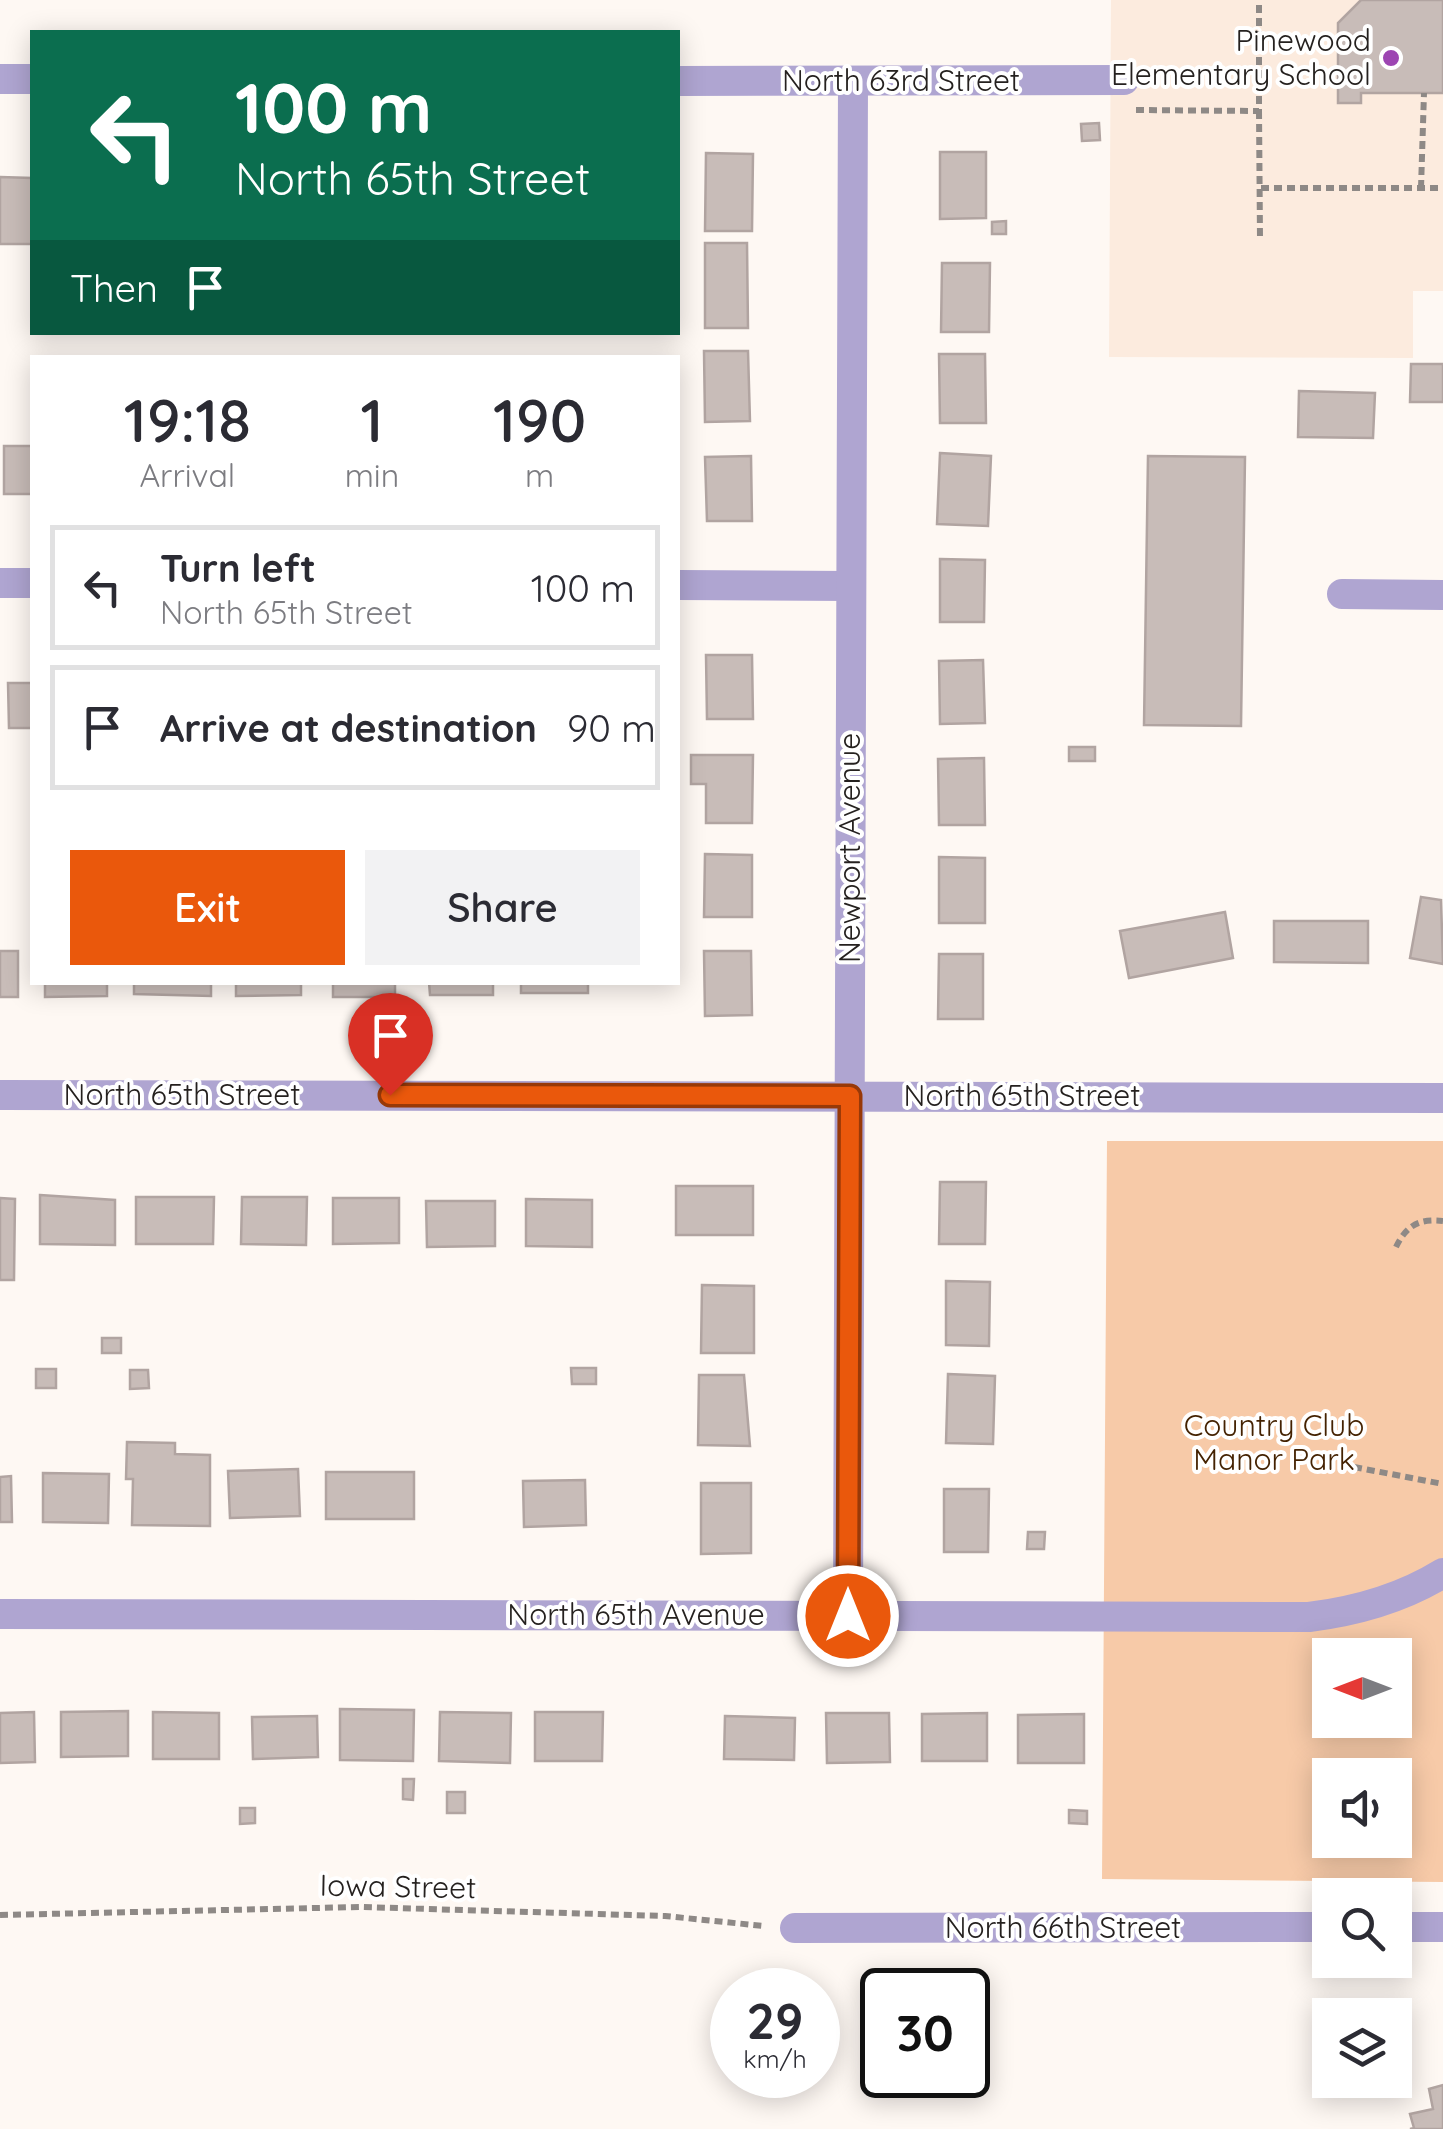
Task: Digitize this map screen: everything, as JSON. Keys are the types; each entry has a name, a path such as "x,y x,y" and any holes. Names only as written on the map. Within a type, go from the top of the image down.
{"street":[{"path":"0,79 30,79"},
{"name":"North 63rd Street","path":"680,80 854,81 1125,95"},
{"name":"Newport Avenue","path":"848,1616 854,81"},
{"path":"0,583 30,584"},
{"path":"680,585 850,586"},
{"path":"1342,594 1443,594"},
{"name":"North 65th Street","path":"0,1095 1443,1098"},
{"name":"North 65th Avenue","path":"0,1614 1309,1616 1368,1608 1443,1573"},
{"path":"1412,1928 1443,1927"},
{"name":"North 66th Street","path":"795,1928 1312,1928"}],"path":[{"path":"1259,0 1260,239"},
{"path":"1421,188 1424,92"},
{"path":"1125,95 1259,110"},
{"path":"1261,188 1443,188"},
{"path":"1396,1248 1403,1232 1420,1221 1443,1221"},
{"path":"1354,1467 1443,1484"},
{"name":"Iowa Street","path":"0,1915 361,1907 664,1916 795,1928"}],"shaded area":[{"path":"1111,0 1443,0 1443,291 1413,291 1413,358 1109,357"}],"green space":[{"name":"Country Club Manor Park","path":"1107,1141 1443,1141 1443,1882 1412,1882 1412,1878 1102,1879"}],"building":[{"name":"Pinewood Elementary School","path":"1361,0 1443,0 1443,93 1361,93 1361,103 1338,103 1338,23"},
{"path":"1099,123 1100,140 1082,141 1081,124"},
{"path":"940,152 986,152 986,218 940,219"},
{"path":"706,153 753,154 752,231 705,231"},
{"path":"0,177 30,178 30,244 0,244"},
{"path":"1006,221 1006,234 992,234 992,222"},
{"path":"705,243 747,243 748,328 705,328"},
{"path":"942,263 990,263 989,332 941,332"},
{"path":"704,351 748,351 750,421 705,422"},
{"path":"939,354 985,354 986,423 940,423"},
{"path":"1411,364 1443,364 1443,402 1410,402"},
{"path":"1299,391 1375,393 1373,438 1298,437"},
{"path":"4,446 30,446 30,494 4,494"},
{"path":"940,453 991,456 988,526 937,524"},
{"path":"751,456 752,521 707,521 705,457"},
{"path":"1148,456 1245,457 1241,726 1144,725"},
{"path":"940,559 985,560 984,622 940,622"},
{"path":"706,655 752,655 753,719 707,719"},
{"path":"983,660 985,723 940,724 939,661"},
{"path":"8,683 30,683 30,728 9,728"},
{"path":"1069,747 1095,747 1095,761 1069,761"},
{"path":"691,755 753,755 752,823 706,823 706,784 691,784"},
{"path":"984,758 985,825 939,825 938,759"},
{"path":"705,854 752,855 752,917 704,917"},
{"path":"939,857 985,858 985,923 939,923"},
{"path":"1421,897 1441,900 1443,964 1410,958"},
{"path":"1225,912 1233,958 1129,978 1120,931"},
{"path":"1274,921 1368,921 1368,963 1274,962"},
{"path":"0,951 18,951 18,997 0,997"},
{"path":"704,951 751,951 752,1015 705,1016"},
{"path":"939,954 983,954 983,1019 938,1019"},
{"path":"45,985 107,985 107,996 45,997"},
{"path":"134,985 211,985 211,996 134,994"},
{"path":"236,985 301,985 301,995 236,996"},
{"path":"333,985 395,985 395,997 333,997"},
{"path":"429,985 493,985 493,995 430,995"},
{"path":"521,985 588,985 588,993 521,993"},
{"path":"940,1182 986,1182 985,1244 939,1244"},
{"path":"676,1186 753,1186 753,1235 676,1235"},
{"path":"40,1195 115,1200 115,1245 40,1244"},
{"path":"136,1197 214,1197 213,1244 136,1244"},
{"path":"242,1197 307,1197 306,1245 241,1244"},
{"path":"0,1198 15,1199 14,1280 0,1280"},
{"path":"333,1198 399,1198 399,1243 333,1244"},
{"path":"526,1199 592,1200 592,1247 526,1246"},
{"path":"426,1201 495,1201 495,1246 427,1247"},
{"path":"946,1281 990,1282 989,1346 946,1345"},
{"path":"702,1285 754,1286 754,1353 701,1353"},
{"path":"102,1338 121,1338 121,1353 102,1353"},
{"path":"571,1368 596,1368 596,1384 572,1384"},
{"path":"36,1369 56,1369 56,1388 36,1388"},
{"path":"130,1370 148,1370 149,1388 130,1389"},
{"path":"948,1374 995,1376 993,1444 946,1443"},
{"path":"699,1375 744,1375 750,1446 698,1445"},
{"path":"127,1442 175,1443 175,1454 210,1455 210,1526 132,1525 133,1479 126,1479"},
{"path":"298,1469 300,1516 230,1518 228,1471"},
{"path":"326,1472 414,1472 414,1519 326,1519"},
{"path":"43,1473 109,1474 108,1523 43,1522"},
{"path":"11,1476 12,1522 0,1522 0,1477"},
{"path":"585,1480 586,1525 524,1527 523,1481"},
{"path":"701,1483 751,1483 751,1553 701,1554"},
{"path":"944,1489 989,1489 988,1552 944,1552"},
{"path":"1028,1532 1045,1532 1044,1549 1027,1549"},
{"path":"340,1709 414,1710 413,1761 340,1760"},
{"path":"128,1711 128,1756 61,1757 61,1712"},
{"path":"34,1712 35,1762 0,1763 0,1713"},
{"path":"153,1712 219,1713 219,1759 153,1759"},
{"path":"440,1712 511,1713 510,1763 439,1761"},
{"path":"535,1712 603,1712 602,1761 535,1761"},
{"path":"826,1713 889,1713 890,1762 827,1763"},
{"path":"987,1713 987,1761 922,1761 922,1714"},
{"path":"1084,1714 1084,1763 1018,1763 1018,1715"},
{"path":"317,1716 318,1757 253,1759 252,1717"},
{"path":"725,1716 795,1718 794,1760 724,1759"},
{"path":"403,1779 414,1779 413,1800 403,1799"},
{"path":"447,1792 465,1792 465,1813 447,1813"},
{"path":"240,1808 255,1808 255,1823 240,1824"},
{"path":"1069,1810 1087,1811 1087,1824 1069,1823"},
{"path":"1443,2085 1443,2129 1410,2129 1414,2128 1410,2114 1433,2109 1429,2089"}],"place":[{"name":"Pinewood Elementary School","path":"1391,58"}],"route":[{"path":"390,1095 850,1096 848,1616"}]}
